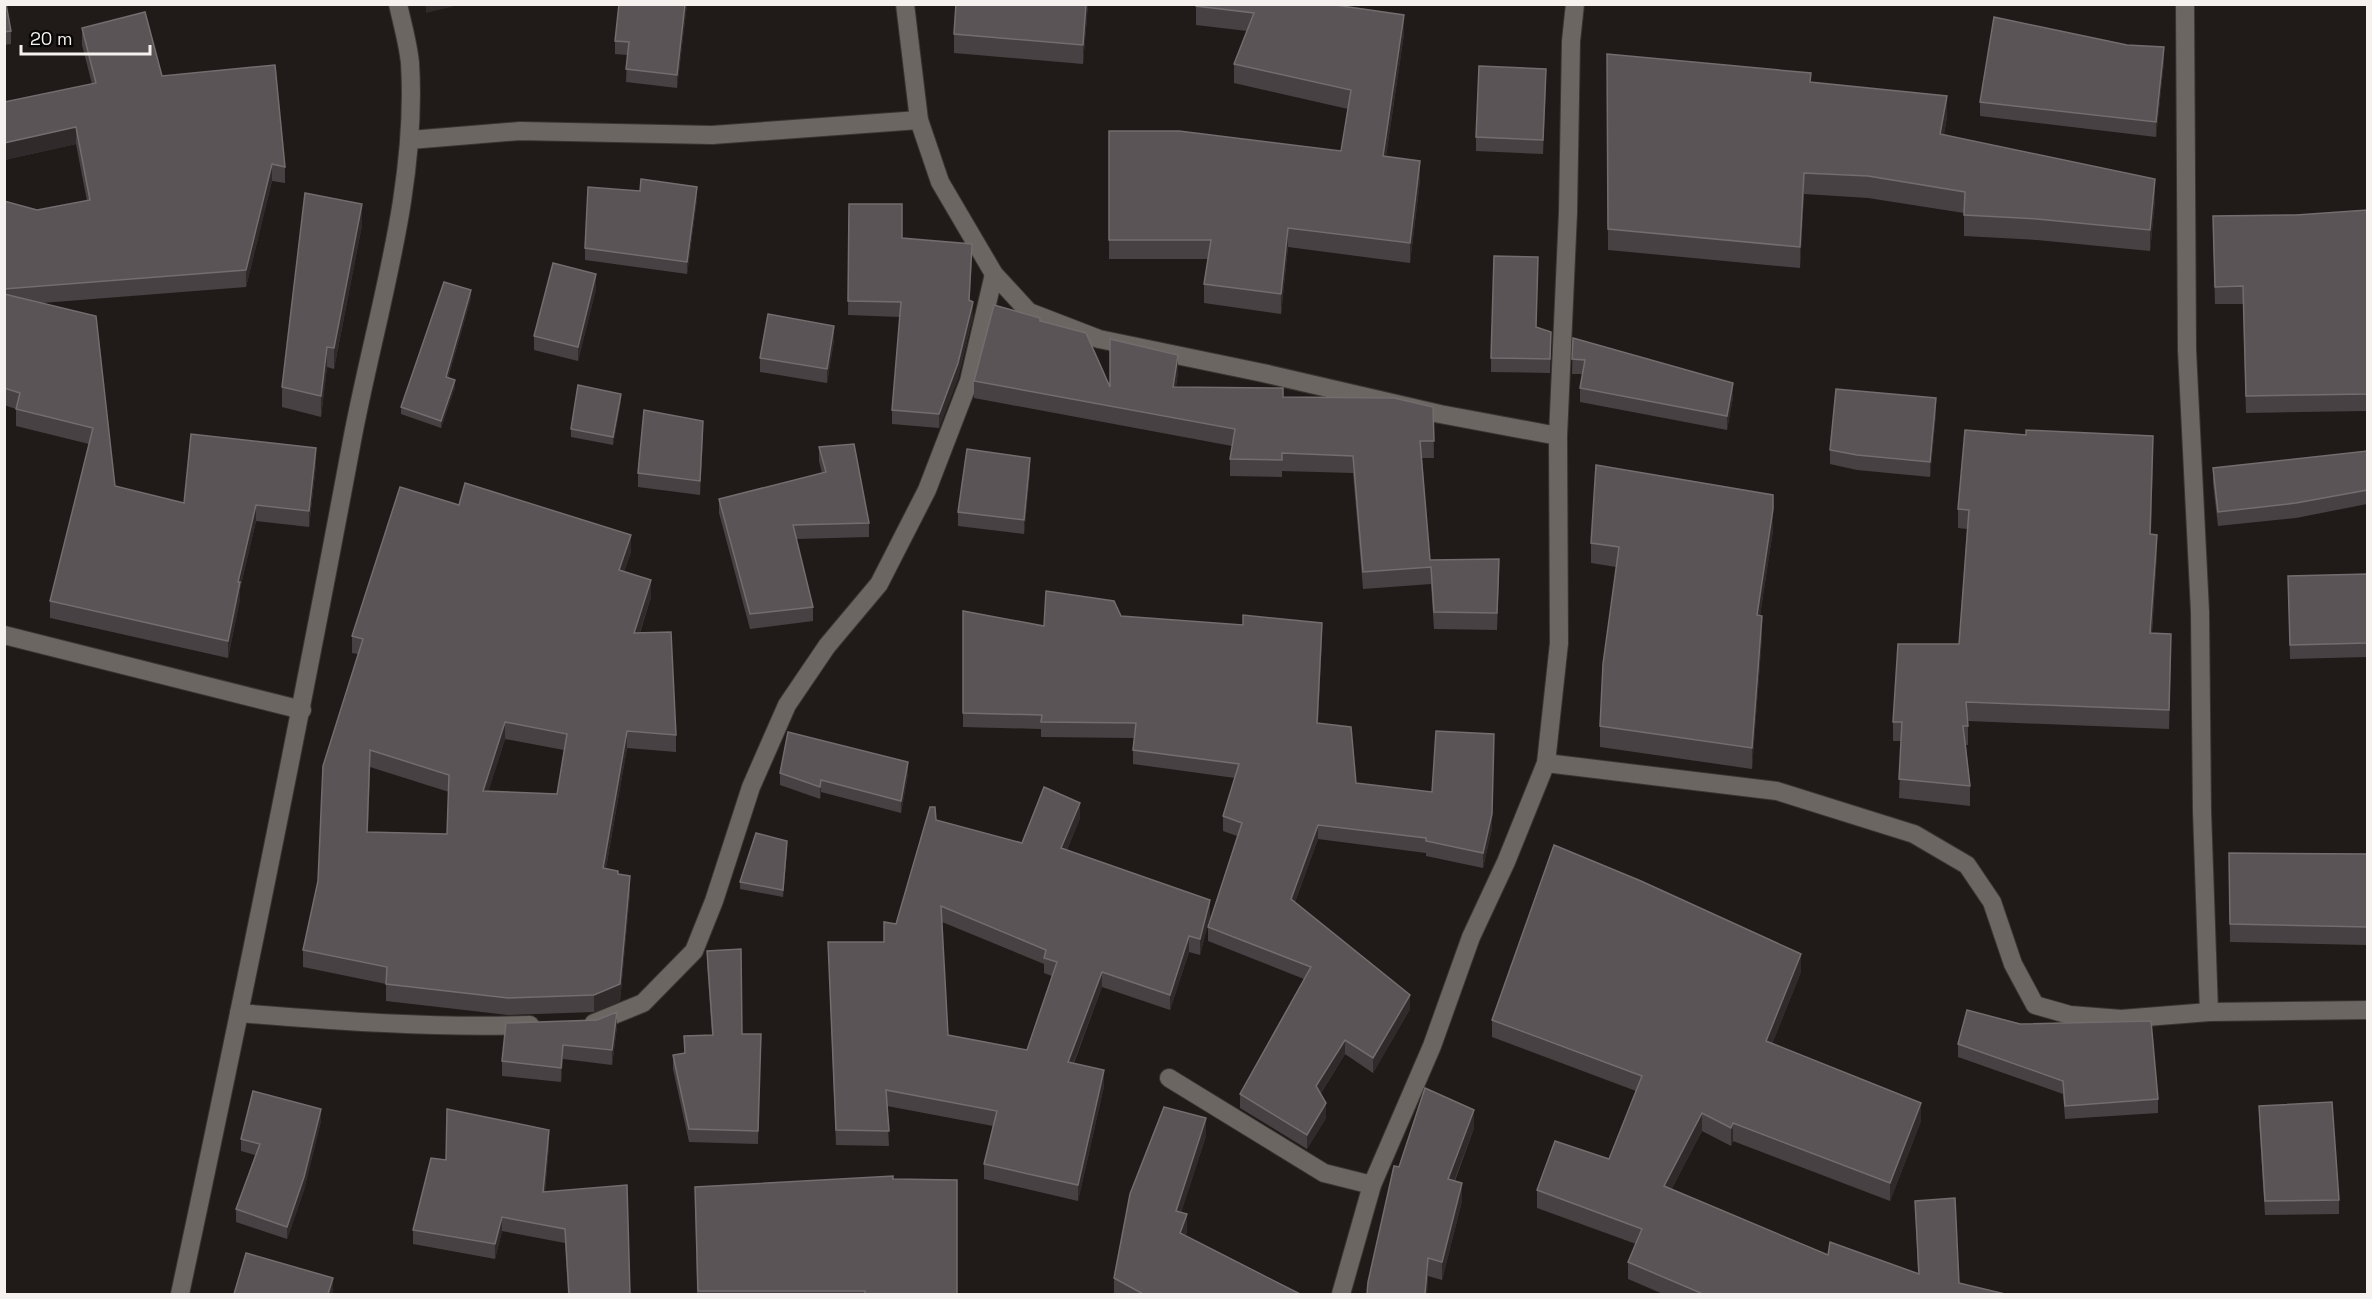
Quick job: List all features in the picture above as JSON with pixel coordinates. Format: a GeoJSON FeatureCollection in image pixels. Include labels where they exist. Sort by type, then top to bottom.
{"type":"FeatureCollection","features":[{"type":"Feature","properties":{"kind":"street"},"geometry":{"type":"LineString","coordinates":[[180,1294],[302,710],[352,439],[395,245],[410,140],[410,60],[398,4]]}},
{"type":"Feature","properties":{"kind":"street"},"geometry":{"type":"LineString","coordinates":[[905,4],[919,120],[940,182],[994,274],[1029,312],[1099,339],[1263,373],[1440,414],[1558,436]]}},
{"type":"Feature","properties":{"kind":"street"},"geometry":{"type":"LineString","coordinates":[[1341,1294],[1372,1185],[1432,1046],[1471,937],[1506,862],[1546,763],[1558,643],[1558,436],[1568,213],[1571,41],[1575,4]]}},
{"type":"Feature","properties":{"kind":"street"},"geometry":{"type":"LineString","coordinates":[[2185,4],[2187,350],[2200,612],[2202,811],[2209,1012]]}},
{"type":"Feature","properties":{"kind":"street"},"geometry":{"type":"LineString","coordinates":[[410,140],[520,130],[712,135],[919,120]]}},
{"type":"Feature","properties":{"kind":"street"},"geometry":{"type":"LineString","coordinates":[[574,1024],[597,1023],[643,1003],[694,951],[714,901],[750,787],[787,705],[827,646],[879,584],[927,490],[969,381],[994,274]]}},
{"type":"Feature","properties":{"kind":"street"},"geometry":{"type":"LineString","coordinates":[[4,635],[302,710]]}},
{"type":"Feature","properties":{"kind":"street"},"geometry":{"type":"LineString","coordinates":[[1546,763],[1777,791],[1914,834],[1967,865],[1992,902],[2013,964],[2036,1005],[2070,1015],[2121,1019],[2209,1012],[2367,1010]]}},
{"type":"Feature","properties":{"kind":"street"},"geometry":{"type":"LineString","coordinates":[[239,1013],[381,1024],[472,1027],[551,1025]]}},
{"type":"Feature","properties":{"kind":"street"},"geometry":{"type":"LineString","coordinates":[[1169,1078],[1324,1173],[1372,1185]]}},
{"type":"Feature","properties":{"kind":"building"},"geometry":{"type":"Polygon","coordinates":[[[4,4],[6,4],[11,31],[4,32],[4,4]]]}},
{"type":"Feature","properties":{"kind":"building"},"geometry":{"type":"Polygon","coordinates":[[[619,4],[685,4],[677,75],[626,69],[629,42],[615,41],[619,4]]]}},
{"type":"Feature","properties":{"kind":"building"},"geometry":{"type":"Polygon","coordinates":[[[956,4],[1086,4],[1083,45],[954,34],[956,4]]]}},
{"type":"Feature","properties":{"kind":"building"},"geometry":{"type":"Polygon","coordinates":[[[1196,4],[1328,4],[1404,15],[1383,156],[1420,161],[1410,243],[1288,228],[1281,294],[1204,284],[1211,240],[1109,240],[1109,131],[1179,131],[1341,151],[1351,90],[1234,64],[1254,13],[1196,6],[1196,4]]]}},
{"type":"Feature","properties":{"kind":"building"},"geometry":{"type":"Polygon","coordinates":[[[145,12],[162,76],[275,65],[285,167],[272,164],[246,270],[4,289],[4,201],[37,210],[90,200],[76,127],[4,143],[4,102],[96,83],[82,28],[145,12]]]}},
{"type":"Feature","properties":{"kind":"building"},"geometry":{"type":"Polygon","coordinates":[[[1994,17],[2127,45],[2164,47],[2156,122],[1980,102],[1994,17]]]}},
{"type":"Feature","properties":{"kind":"building"},"geometry":{"type":"Polygon","coordinates":[[[1607,54],[1811,73],[1810,82],[1947,96],[1940,134],[2155,179],[2150,230],[2037,219],[1964,215],[1965,192],[1868,176],[1804,173],[1800,247],[1608,229],[1607,54]]]}},
{"type":"Feature","properties":{"kind":"building"},"geometry":{"type":"Polygon","coordinates":[[[1479,66],[1546,69],[1543,140],[1476,137],[1479,66]]]}},
{"type":"Feature","properties":{"kind":"building"},"geometry":{"type":"Polygon","coordinates":[[[641,179],[697,187],[687,262],[585,248],[588,187],[640,191],[641,179]]]}},
{"type":"Feature","properties":{"kind":"building"},"geometry":{"type":"Polygon","coordinates":[[[305,193],[362,204],[334,348],[327,347],[321,396],[282,387],[305,193]]]}},
{"type":"Feature","properties":{"kind":"building"},"geometry":{"type":"Polygon","coordinates":[[[849,204],[902,204],[902,238],[972,244],[969,300],[973,302],[958,363],[939,414],[892,410],[901,302],[848,301],[849,204]]]}},
{"type":"Feature","properties":{"kind":"building"},"geometry":{"type":"Polygon","coordinates":[[[2367,210],[2367,394],[2246,396],[2243,286],[2215,287],[2213,216],[2296,215],[2367,210]]]}},
{"type":"Feature","properties":{"kind":"building"},"geometry":{"type":"Polygon","coordinates":[[[1494,256],[1538,257],[1536,327],[1551,332],[1550,359],[1491,358],[1494,256]]]}},
{"type":"Feature","properties":{"kind":"building"},"geometry":{"type":"Polygon","coordinates":[[[553,263],[596,274],[578,347],[534,336],[553,263]]]}},
{"type":"Feature","properties":{"kind":"building"},"geometry":{"type":"Polygon","coordinates":[[[444,282],[471,290],[446,377],[455,380],[441,421],[401,407],[444,282]]]}},
{"type":"Feature","properties":{"kind":"building"},"geometry":{"type":"Polygon","coordinates":[[[4,294],[96,316],[115,486],[184,503],[191,434],[316,448],[309,511],[256,505],[238,582],[240,582],[228,641],[50,601],[93,428],[16,409],[20,393],[4,388],[4,294]]]}},
{"type":"Feature","properties":{"kind":"building"},"geometry":{"type":"Polygon","coordinates":[[[994,305],[1040,318],[1040,321],[1086,333],[1110,387],[1110,339],[1178,355],[1173,387],[1283,388],[1283,397],[1394,398],[1433,407],[1434,441],[1420,441],[1430,560],[1499,559],[1497,613],[1434,612],[1431,567],[1363,572],[1353,456],[1282,453],[1282,460],[1230,459],[1235,429],[974,381],[994,305]]]}},
{"type":"Feature","properties":{"kind":"building"},"geometry":{"type":"Polygon","coordinates":[[[768,314],[834,326],[827,369],[760,358],[768,314]]]}},
{"type":"Feature","properties":{"kind":"building"},"geometry":{"type":"Polygon","coordinates":[[[1573,338],[1733,383],[1727,416],[1580,388],[1585,360],[1572,359],[1573,338]]]}},
{"type":"Feature","properties":{"kind":"building"},"geometry":{"type":"Polygon","coordinates":[[[578,385],[621,394],[613,437],[571,429],[578,385]]]}},
{"type":"Feature","properties":{"kind":"building"},"geometry":{"type":"Polygon","coordinates":[[[1836,389],[1936,398],[1930,462],[1830,450],[1836,389]]]}},
{"type":"Feature","properties":{"kind":"building"},"geometry":{"type":"Polygon","coordinates":[[[644,410],[703,421],[700,481],[638,473],[644,410]]]}},
{"type":"Feature","properties":{"kind":"building"},"geometry":{"type":"Polygon","coordinates":[[[1965,430],[2026,435],[2026,430],[2153,436],[2150,534],[2157,535],[2150,633],[2171,634],[2169,710],[1966,702],[1968,726],[1963,726],[1970,786],[1899,779],[1902,722],[1893,722],[1898,644],[1959,644],[1969,510],[1958,509],[1965,430]]]}},
{"type":"Feature","properties":{"kind":"building"},"geometry":{"type":"Polygon","coordinates":[[[854,444],[869,523],[793,525],[813,607],[750,614],[719,499],[826,472],[819,447],[854,444]]]}},
{"type":"Feature","properties":{"kind":"building"},"geometry":{"type":"Polygon","coordinates":[[[967,449],[1030,458],[1024,520],[958,512],[967,449]]]}},
{"type":"Feature","properties":{"kind":"building"},"geometry":{"type":"Polygon","coordinates":[[[2367,451],[2367,490],[2296,503],[2218,512],[2213,468],[2367,451]]]}},
{"type":"Feature","properties":{"kind":"building"},"geometry":{"type":"Polygon","coordinates":[[[1596,465],[1773,495],[1773,509],[1757,615],[1762,616],[1752,748],[1600,726],[1603,664],[1619,547],[1591,543],[1596,465]]]}},
{"type":"Feature","properties":{"kind":"building"},"geometry":{"type":"Polygon","coordinates":[[[465,483],[631,535],[619,570],[651,580],[634,633],[671,632],[676,735],[627,731],[603,868],[630,876],[620,984],[594,995],[508,998],[386,984],[387,967],[303,950],[318,881],[323,766],[363,639],[352,636],[400,487],[459,505],[465,483]],[[505,722],[483,791],[557,794],[567,734],[505,722]],[[370,750],[367,832],[447,834],[449,775],[370,750]]]}},
{"type":"Feature","properties":{"kind":"building"},"geometry":{"type":"Polygon","coordinates":[[[2367,574],[2367,643],[2290,645],[2288,576],[2367,574]]]}},
{"type":"Feature","properties":{"kind":"building"},"geometry":{"type":"Polygon","coordinates":[[[1046,591],[1114,601],[1121,616],[1243,625],[1243,615],[1322,623],[1317,723],[1351,727],[1356,783],[1432,792],[1436,731],[1494,734],[1492,814],[1483,853],[1426,841],[1426,838],[1318,825],[1291,899],[1410,995],[1373,1058],[1345,1040],[1316,1086],[1326,1103],[1307,1135],[1240,1094],[1311,967],[1208,927],[1242,823],[1223,816],[1239,764],[1133,750],[1136,723],[1041,722],[1042,715],[963,713],[963,611],[1044,626],[1046,591]]]}},
{"type":"Feature","properties":{"kind":"building"},"geometry":{"type":"Polygon","coordinates":[[[788,732],[908,762],[901,801],[821,780],[820,787],[780,773],[788,732]]]}},
{"type":"Feature","properties":{"kind":"building"},"geometry":{"type":"Polygon","coordinates":[[[1044,787],[1080,803],[1061,848],[1210,900],[1200,939],[1189,936],[1170,995],[1102,972],[1068,1062],[1104,1070],[1078,1185],[984,1164],[997,1111],[886,1090],[889,1131],[836,1130],[828,942],[884,942],[884,922],[896,924],[930,807],[935,807],[936,820],[1022,843],[1044,787]],[[941,906],[948,1035],[1027,1050],[1057,962],[1044,958],[1046,950],[941,906]]]}},
{"type":"Feature","properties":{"kind":"building"},"geometry":{"type":"Polygon","coordinates":[[[756,833],[787,841],[783,890],[740,882],[756,833]]]}},
{"type":"Feature","properties":{"kind":"building"},"geometry":{"type":"Polygon","coordinates":[[[1554,845],[1641,881],[1801,954],[1766,1041],[1921,1103],[1890,1183],[1733,1123],[1731,1128],[1702,1113],[1664,1186],[1828,1255],[1830,1242],[1919,1274],[1915,1201],[1955,1198],[1959,1283],[2005,1294],[1703,1294],[1628,1262],[1642,1229],[1537,1190],[1555,1141],[1609,1159],[1642,1076],[1492,1020],[1554,845]]]}},
{"type":"Feature","properties":{"kind":"building"},"geometry":{"type":"Polygon","coordinates":[[[2229,853],[2367,854],[2367,927],[2230,924],[2229,853]]]}},
{"type":"Feature","properties":{"kind":"building"},"geometry":{"type":"Polygon","coordinates":[[[741,949],[742,1034],[761,1034],[758,1131],[689,1129],[673,1055],[685,1053],[684,1036],[713,1035],[707,951],[741,949]]]}},
{"type":"Feature","properties":{"kind":"building"},"geometry":{"type":"Polygon","coordinates":[[[1967,1010],[2020,1024],[2151,1021],[2158,1099],[2065,1106],[2063,1081],[1958,1044],[1967,1010]]]}},
{"type":"Feature","properties":{"kind":"building"},"geometry":{"type":"Polygon","coordinates":[[[617,1012],[612,1050],[563,1045],[561,1068],[502,1061],[506,1023],[597,1020],[617,1012]]]}},
{"type":"Feature","properties":{"kind":"building"},"geometry":{"type":"Polygon","coordinates":[[[1425,1088],[1474,1110],[1448,1179],[1462,1183],[1442,1262],[1428,1258],[1425,1294],[1367,1294],[1394,1166],[1399,1167],[1425,1088]]]}},
{"type":"Feature","properties":{"kind":"building"},"geometry":{"type":"Polygon","coordinates":[[[253,1091],[321,1109],[304,1177],[287,1227],[236,1209],[260,1144],[241,1139],[253,1091]]]}},
{"type":"Feature","properties":{"kind":"building"},"geometry":{"type":"Polygon","coordinates":[[[2332,1102],[2339,1200],[2265,1201],[2259,1106],[2332,1102]]]}},
{"type":"Feature","properties":{"kind":"building"},"geometry":{"type":"Polygon","coordinates":[[[1164,1107],[1206,1118],[1176,1211],[1187,1214],[1180,1233],[1300,1294],[1143,1294],[1114,1278],[1130,1194],[1164,1107]]]}},
{"type":"Feature","properties":{"kind":"building"},"geometry":{"type":"Polygon","coordinates":[[[447,1109],[549,1130],[543,1192],[627,1185],[630,1294],[569,1294],[565,1229],[502,1217],[495,1244],[413,1230],[431,1158],[446,1160],[447,1109]]]}},
{"type":"Feature","properties":{"kind":"building"},"geometry":{"type":"Polygon","coordinates":[[[893,1176],[893,1179],[957,1180],[957,1294],[865,1294],[865,1291],[698,1291],[695,1187],[893,1176]]]}},
{"type":"Feature","properties":{"kind":"building"},"geometry":{"type":"Polygon","coordinates":[[[246,1253],[333,1278],[328,1294],[234,1294],[246,1253]]]}}]}
